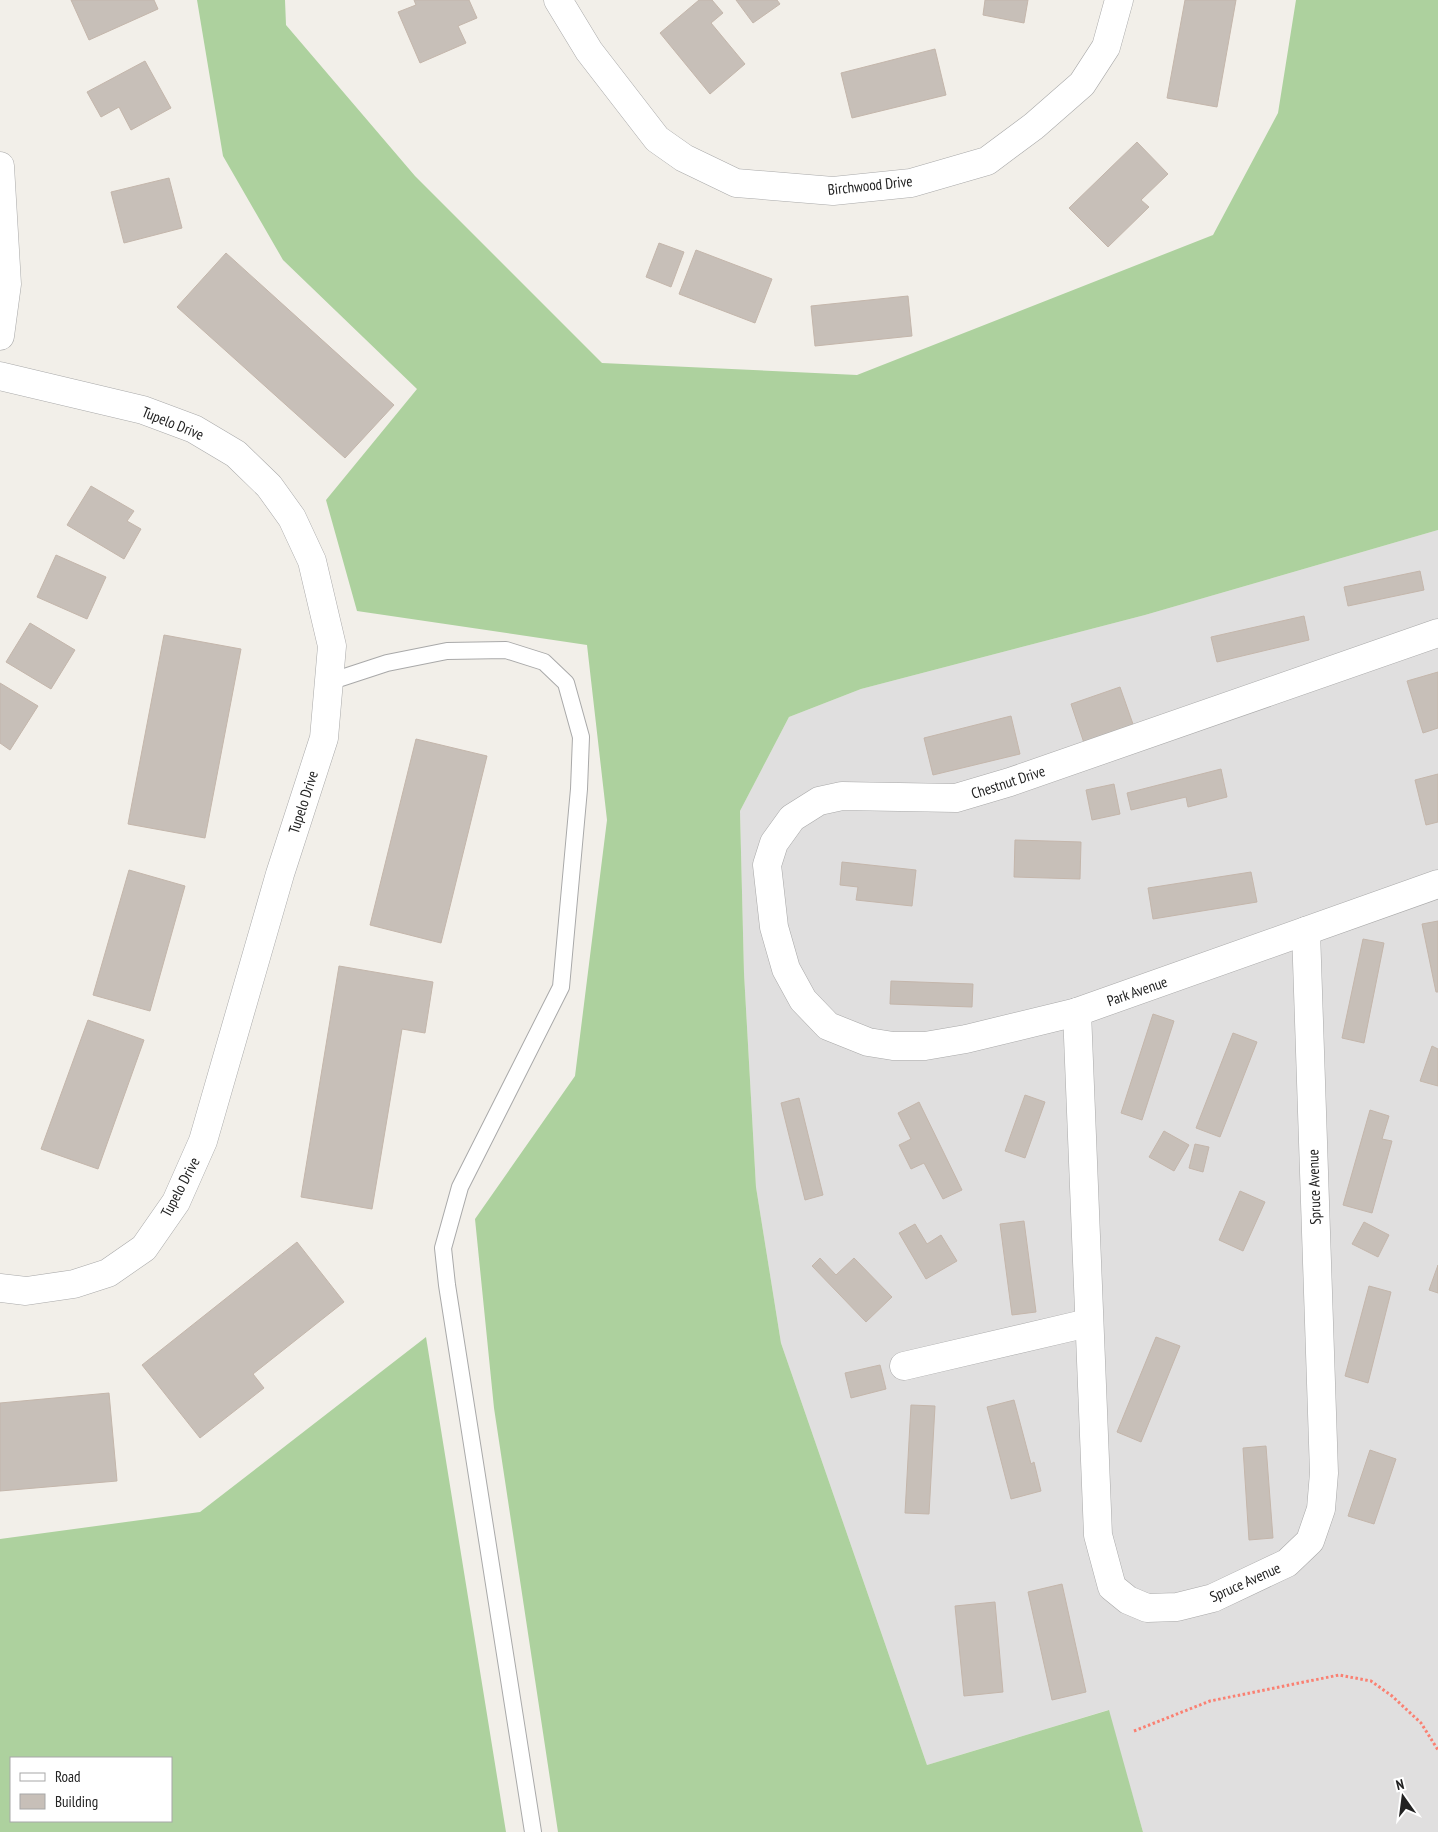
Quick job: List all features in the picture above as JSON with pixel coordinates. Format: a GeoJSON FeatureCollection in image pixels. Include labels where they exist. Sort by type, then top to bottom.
{"type":"FeatureCollection","features":[{"type":"Feature","properties":{"kind":"street","name":"Birchwood Drive"},"geometry":{"type":"LineString","coordinates":[[558,0],[589,51],[657,140],[684,158],[736,183],[833,191],[911,183],[987,161],[1034,126],[1082,84],[1106,48],[1119,0]]}},
{"type":"Feature","properties":{"kind":"street"},"geometry":{"type":"LineString","coordinates":[[0,166],[7,284],[0,336]]}},
{"type":"Feature","properties":{"kind":"street","name":"Tupelo Drive"},"geometry":{"type":"LineString","coordinates":[[0,376],[143,410],[194,429],[236,454],[269,486],[292,518],[312,561],[332,646],[324,738],[280,874],[204,1141],[176,1202],[144,1248],[108,1273],[74,1284],[26,1291],[0,1288]]}},
{"type":"Feature","properties":{"kind":"street","name":"Chestnut Drive"},"geometry":{"type":"LineString","coordinates":[[828,1026],[803,1000],[786,969],[774,927],[767,866],[774,843],[792,818],[819,801],[842,796],[956,798],[1010,782],[1438,633]]}},
{"type":"Feature","properties":{"kind":"street","name":"Park Avenue"},"geometry":{"type":"LineString","coordinates":[[828,1026],[868,1042],[893,1046],[926,1046],[966,1039],[1077,1012],[1438,884]]}},
{"type":"Feature","properties":{"kind":"street","name":"Spruce Avenue"},"geometry":{"type":"LineString","coordinates":[[1077,1012],[1098,1535],[1112,1587],[1128,1600],[1147,1608],[1177,1607],[1213,1598],[1287,1563],[1310,1541],[1321,1509],[1324,1473],[1306,931]]}},
{"type":"Feature","properties":{"kind":"street"},"geometry":{"type":"LineString","coordinates":[[904,1366],[1088,1323]]}},
{"type":"Feature","properties":{"kind":"lane"},"geometry":{"type":"LineString","coordinates":[[329,682],[387,663],[447,651],[506,650],[544,662],[566,683],[581,737],[579,789],[561,987],[460,1187],[443,1248],[448,1295],[533,1832]]}},
{"type":"Feature","properties":{"kind":"path"},"geometry":{"type":"LineString","coordinates":[[1134,1731],[1210,1701],[1339,1675],[1371,1681],[1392,1696],[1421,1723],[1438,1750]]}},
{"type":"Feature","properties":{"kind":"shaded area"},"geometry":{"type":"Polygon","coordinates":[[[1438,530],[1438,1832],[1143,1832],[1108,1710],[927,1765],[781,1343],[756,1187],[744,973],[740,811],[789,717],[861,689],[1145,615],[1438,530]]]}},
{"type":"Feature","properties":{"kind":"green space"},"geometry":{"type":"Polygon","coordinates":[[[197,0],[285,0],[286,25],[415,176],[602,363],[857,375],[1213,235],[1278,113],[1296,0],[1438,0],[1438,530],[1145,615],[861,689],[789,717],[740,811],[744,973],[756,1187],[781,1343],[927,1765],[1109,1710],[1143,1832],[558,1832],[494,1408],[475,1219],[575,1076],[607,820],[587,645],[357,611],[326,500],[417,389],[283,260],[223,156],[197,0]]]}},
{"type":"Feature","properties":{"kind":"green space"},"geometry":{"type":"Polygon","coordinates":[[[426,1337],[506,1832],[0,1832],[0,1539],[200,1512],[426,1337]]]}},
{"type":"Feature","properties":{"kind":"building"},"geometry":{"type":"Polygon","coordinates":[[[71,0],[154,0],[158,9],[89,40],[71,0]]]}},
{"type":"Feature","properties":{"kind":"building"},"geometry":{"type":"Polygon","coordinates":[[[414,0],[469,0],[477,18],[458,26],[466,43],[420,63],[398,12],[416,5],[414,0]]]}},
{"type":"Feature","properties":{"kind":"building"},"geometry":{"type":"Polygon","coordinates":[[[699,0],[712,0],[723,13],[711,23],[745,64],[710,94],[660,33],[699,0]]]}},
{"type":"Feature","properties":{"kind":"building"},"geometry":{"type":"Polygon","coordinates":[[[736,0],[777,0],[780,4],[753,23],[736,0]]]}},
{"type":"Feature","properties":{"kind":"building"},"geometry":{"type":"Polygon","coordinates":[[[985,0],[1028,0],[1024,23],[983,15],[985,0]]]}},
{"type":"Feature","properties":{"kind":"building"},"geometry":{"type":"Polygon","coordinates":[[[1185,0],[1236,0],[1217,107],[1167,98],[1185,0]]]}},
{"type":"Feature","properties":{"kind":"building"},"geometry":{"type":"Polygon","coordinates":[[[935,49],[946,95],[852,118],[841,73],[935,49]]]}},
{"type":"Feature","properties":{"kind":"building"},"geometry":{"type":"Polygon","coordinates":[[[145,61],[171,108],[131,130],[119,107],[101,117],[87,92],[145,61]]]}},
{"type":"Feature","properties":{"kind":"building"},"geometry":{"type":"Polygon","coordinates":[[[1137,142],[1168,174],[1141,200],[1149,207],[1108,247],[1069,208],[1137,142]]]}},
{"type":"Feature","properties":{"kind":"building"},"geometry":{"type":"Polygon","coordinates":[[[169,178],[182,228],[124,243],[111,192],[169,178]]]}},
{"type":"Feature","properties":{"kind":"building"},"geometry":{"type":"Polygon","coordinates":[[[659,243],[684,252],[671,287],[646,277],[659,243]]]}},
{"type":"Feature","properties":{"kind":"building"},"geometry":{"type":"Polygon","coordinates":[[[696,250],[772,279],[755,323],[679,294],[696,250]]]}},
{"type":"Feature","properties":{"kind":"building"},"geometry":{"type":"Polygon","coordinates":[[[226,253],[394,405],[345,458],[177,307],[226,253]]]}},
{"type":"Feature","properties":{"kind":"building"},"geometry":{"type":"Polygon","coordinates":[[[908,296],[912,336],[815,346],[811,306],[908,296]]]}},
{"type":"Feature","properties":{"kind":"building"},"geometry":{"type":"Polygon","coordinates":[[[91,486],[134,511],[127,521],[141,529],[124,559],[67,525],[91,486]]]}},
{"type":"Feature","properties":{"kind":"building"},"geometry":{"type":"Polygon","coordinates":[[[56,555],[106,577],[87,619],[37,597],[56,555]]]}},
{"type":"Feature","properties":{"kind":"building"},"geometry":{"type":"Polygon","coordinates":[[[1420,571],[1424,590],[1348,606],[1344,587],[1420,571]]]}},
{"type":"Feature","properties":{"kind":"building"},"geometry":{"type":"Polygon","coordinates":[[[1304,616],[1309,640],[1217,662],[1211,637],[1304,616]]]}},
{"type":"Feature","properties":{"kind":"building"},"geometry":{"type":"Polygon","coordinates":[[[30,623],[75,650],[51,689],[6,662],[30,623]]]}},
{"type":"Feature","properties":{"kind":"building"},"geometry":{"type":"Polygon","coordinates":[[[164,635],[241,649],[205,838],[128,824],[164,635]]]}},
{"type":"Feature","properties":{"kind":"building"},"geometry":{"type":"Polygon","coordinates":[[[1438,672],[1438,728],[1423,733],[1407,681],[1438,672]]]}},
{"type":"Feature","properties":{"kind":"building"},"geometry":{"type":"Polygon","coordinates":[[[0,683],[38,706],[10,750],[0,743],[0,683]]]}},
{"type":"Feature","properties":{"kind":"building"},"geometry":{"type":"Polygon","coordinates":[[[1120,687],[1134,727],[1084,743],[1071,704],[1120,687]]]}},
{"type":"Feature","properties":{"kind":"building"},"geometry":{"type":"Polygon","coordinates":[[[1011,716],[1020,754],[933,775],[924,738],[1011,716]]]}},
{"type":"Feature","properties":{"kind":"building"},"geometry":{"type":"Polygon","coordinates":[[[416,739],[487,756],[441,943],[370,925],[416,739]]]}},
{"type":"Feature","properties":{"kind":"building"},"geometry":{"type":"Polygon","coordinates":[[[1221,769],[1227,797],[1188,807],[1186,797],[1131,810],[1127,793],[1221,769]]]}},
{"type":"Feature","properties":{"kind":"building"},"geometry":{"type":"Polygon","coordinates":[[[1438,774],[1438,822],[1426,825],[1415,780],[1438,774]]]}},
{"type":"Feature","properties":{"kind":"building"},"geometry":{"type":"Polygon","coordinates":[[[1114,784],[1120,814],[1092,820],[1086,790],[1114,784]]]}},
{"type":"Feature","properties":{"kind":"building"},"geometry":{"type":"Polygon","coordinates":[[[1015,840],[1081,842],[1080,879],[1014,877],[1015,840]]]}},
{"type":"Feature","properties":{"kind":"building"},"geometry":{"type":"Polygon","coordinates":[[[842,862],[916,870],[912,906],[856,900],[858,887],[840,885],[842,862]]]}},
{"type":"Feature","properties":{"kind":"building"},"geometry":{"type":"Polygon","coordinates":[[[129,870],[185,886],[150,1011],[93,995],[129,870]]]}},
{"type":"Feature","properties":{"kind":"building"},"geometry":{"type":"Polygon","coordinates":[[[1251,872],[1257,902],[1153,919],[1148,888],[1251,872]]]}},
{"type":"Feature","properties":{"kind":"building"},"geometry":{"type":"Polygon","coordinates":[[[1438,921],[1438,992],[1436,992],[1422,924],[1438,921]]]}},
{"type":"Feature","properties":{"kind":"building"},"geometry":{"type":"Polygon","coordinates":[[[1363,939],[1384,943],[1364,1043],[1342,1038],[1363,939]]]}},
{"type":"Feature","properties":{"kind":"building"},"geometry":{"type":"Polygon","coordinates":[[[339,966],[433,982],[425,1033],[402,1029],[372,1209],[301,1197],[339,966]]]}},
{"type":"Feature","properties":{"kind":"building"},"geometry":{"type":"Polygon","coordinates":[[[891,981],[973,984],[972,1007],[890,1004],[891,981]]]}},
{"type":"Feature","properties":{"kind":"building"},"geometry":{"type":"Polygon","coordinates":[[[1153,1014],[1174,1021],[1142,1120],[1121,1113],[1153,1014]]]}},
{"type":"Feature","properties":{"kind":"building"},"geometry":{"type":"Polygon","coordinates":[[[88,1020],[144,1040],[98,1169],[41,1149],[88,1020]]]}},
{"type":"Feature","properties":{"kind":"building"},"geometry":{"type":"Polygon","coordinates":[[[1233,1033],[1257,1042],[1220,1137],[1196,1128],[1233,1033]]]}},
{"type":"Feature","properties":{"kind":"building"},"geometry":{"type":"Polygon","coordinates":[[[1432,1046],[1438,1049],[1438,1086],[1420,1081],[1432,1046]]]}},
{"type":"Feature","properties":{"kind":"building"},"geometry":{"type":"Polygon","coordinates":[[[1025,1095],[1045,1102],[1025,1158],[1005,1151],[1025,1095]]]}},
{"type":"Feature","properties":{"kind":"building"},"geometry":{"type":"Polygon","coordinates":[[[799,1098],[823,1195],[805,1200],[781,1103],[799,1098]]]}},
{"type":"Feature","properties":{"kind":"building"},"geometry":{"type":"Polygon","coordinates":[[[919,1102],[962,1190],[943,1199],[924,1163],[911,1169],[899,1145],[911,1139],[898,1113],[919,1102]]]}},
{"type":"Feature","properties":{"kind":"building"},"geometry":{"type":"Polygon","coordinates":[[[1370,1110],[1389,1116],[1382,1139],[1392,1141],[1372,1213],[1343,1205],[1370,1110]]]}},
{"type":"Feature","properties":{"kind":"building"},"geometry":{"type":"Polygon","coordinates":[[[1164,1131],[1189,1145],[1174,1171],[1149,1157],[1164,1131]]]}},
{"type":"Feature","properties":{"kind":"building"},"geometry":{"type":"Polygon","coordinates":[[[1195,1144],[1209,1147],[1203,1172],[1189,1168],[1195,1144]]]}},
{"type":"Feature","properties":{"kind":"building"},"geometry":{"type":"Polygon","coordinates":[[[1240,1191],[1265,1202],[1243,1251],[1219,1240],[1240,1191]]]}},
{"type":"Feature","properties":{"kind":"building"},"geometry":{"type":"Polygon","coordinates":[[[1024,1221],[1036,1312],[1012,1315],[1000,1224],[1024,1221]]]}},
{"type":"Feature","properties":{"kind":"building"},"geometry":{"type":"Polygon","coordinates":[[[1364,1222],[1389,1235],[1378,1257],[1352,1244],[1364,1222]]]}},
{"type":"Feature","properties":{"kind":"building"},"geometry":{"type":"Polygon","coordinates":[[[915,1224],[927,1244],[941,1235],[957,1261],[926,1279],[899,1233],[915,1224]]]}},
{"type":"Feature","properties":{"kind":"building"},"geometry":{"type":"Polygon","coordinates":[[[297,1242],[344,1302],[253,1374],[264,1388],[200,1438],[142,1365],[297,1242]]]}},
{"type":"Feature","properties":{"kind":"building"},"geometry":{"type":"Polygon","coordinates":[[[820,1258],[836,1275],[854,1258],[892,1297],[866,1322],[812,1266],[820,1258]]]}},
{"type":"Feature","properties":{"kind":"building"},"geometry":{"type":"Polygon","coordinates":[[[1438,1265],[1438,1293],[1429,1290],[1438,1265]]]}},
{"type":"Feature","properties":{"kind":"building"},"geometry":{"type":"Polygon","coordinates":[[[1369,1286],[1391,1292],[1368,1383],[1345,1376],[1369,1286]]]}},
{"type":"Feature","properties":{"kind":"building"},"geometry":{"type":"Polygon","coordinates":[[[1156,1337],[1180,1346],[1141,1442],[1117,1432],[1156,1337]]]}},
{"type":"Feature","properties":{"kind":"building"},"geometry":{"type":"Polygon","coordinates":[[[880,1365],[886,1389],[851,1398],[845,1373],[880,1365]]]}},
{"type":"Feature","properties":{"kind":"building"},"geometry":{"type":"Polygon","coordinates":[[[109,1393],[117,1481],[0,1491],[0,1403],[109,1393]]]}},
{"type":"Feature","properties":{"kind":"building"},"geometry":{"type":"Polygon","coordinates":[[[1014,1400],[1031,1464],[1034,1462],[1041,1491],[1011,1499],[987,1407],[1014,1400]]]}},
{"type":"Feature","properties":{"kind":"building"},"geometry":{"type":"Polygon","coordinates":[[[911,1405],[935,1406],[929,1514],[905,1513],[911,1405]]]}},
{"type":"Feature","properties":{"kind":"building"},"geometry":{"type":"Polygon","coordinates":[[[1266,1446],[1273,1538],[1249,1540],[1243,1448],[1266,1446]]]}},
{"type":"Feature","properties":{"kind":"building"},"geometry":{"type":"Polygon","coordinates":[[[1370,1450],[1396,1459],[1374,1524],[1348,1516],[1370,1450]]]}},
{"type":"Feature","properties":{"kind":"building"},"geometry":{"type":"Polygon","coordinates":[[[1062,1584],[1086,1692],[1052,1700],[1028,1592],[1062,1584]]]}},
{"type":"Feature","properties":{"kind":"building"},"geometry":{"type":"Polygon","coordinates":[[[995,1602],[1003,1692],[964,1696],[955,1606],[995,1602]]]}}]}
